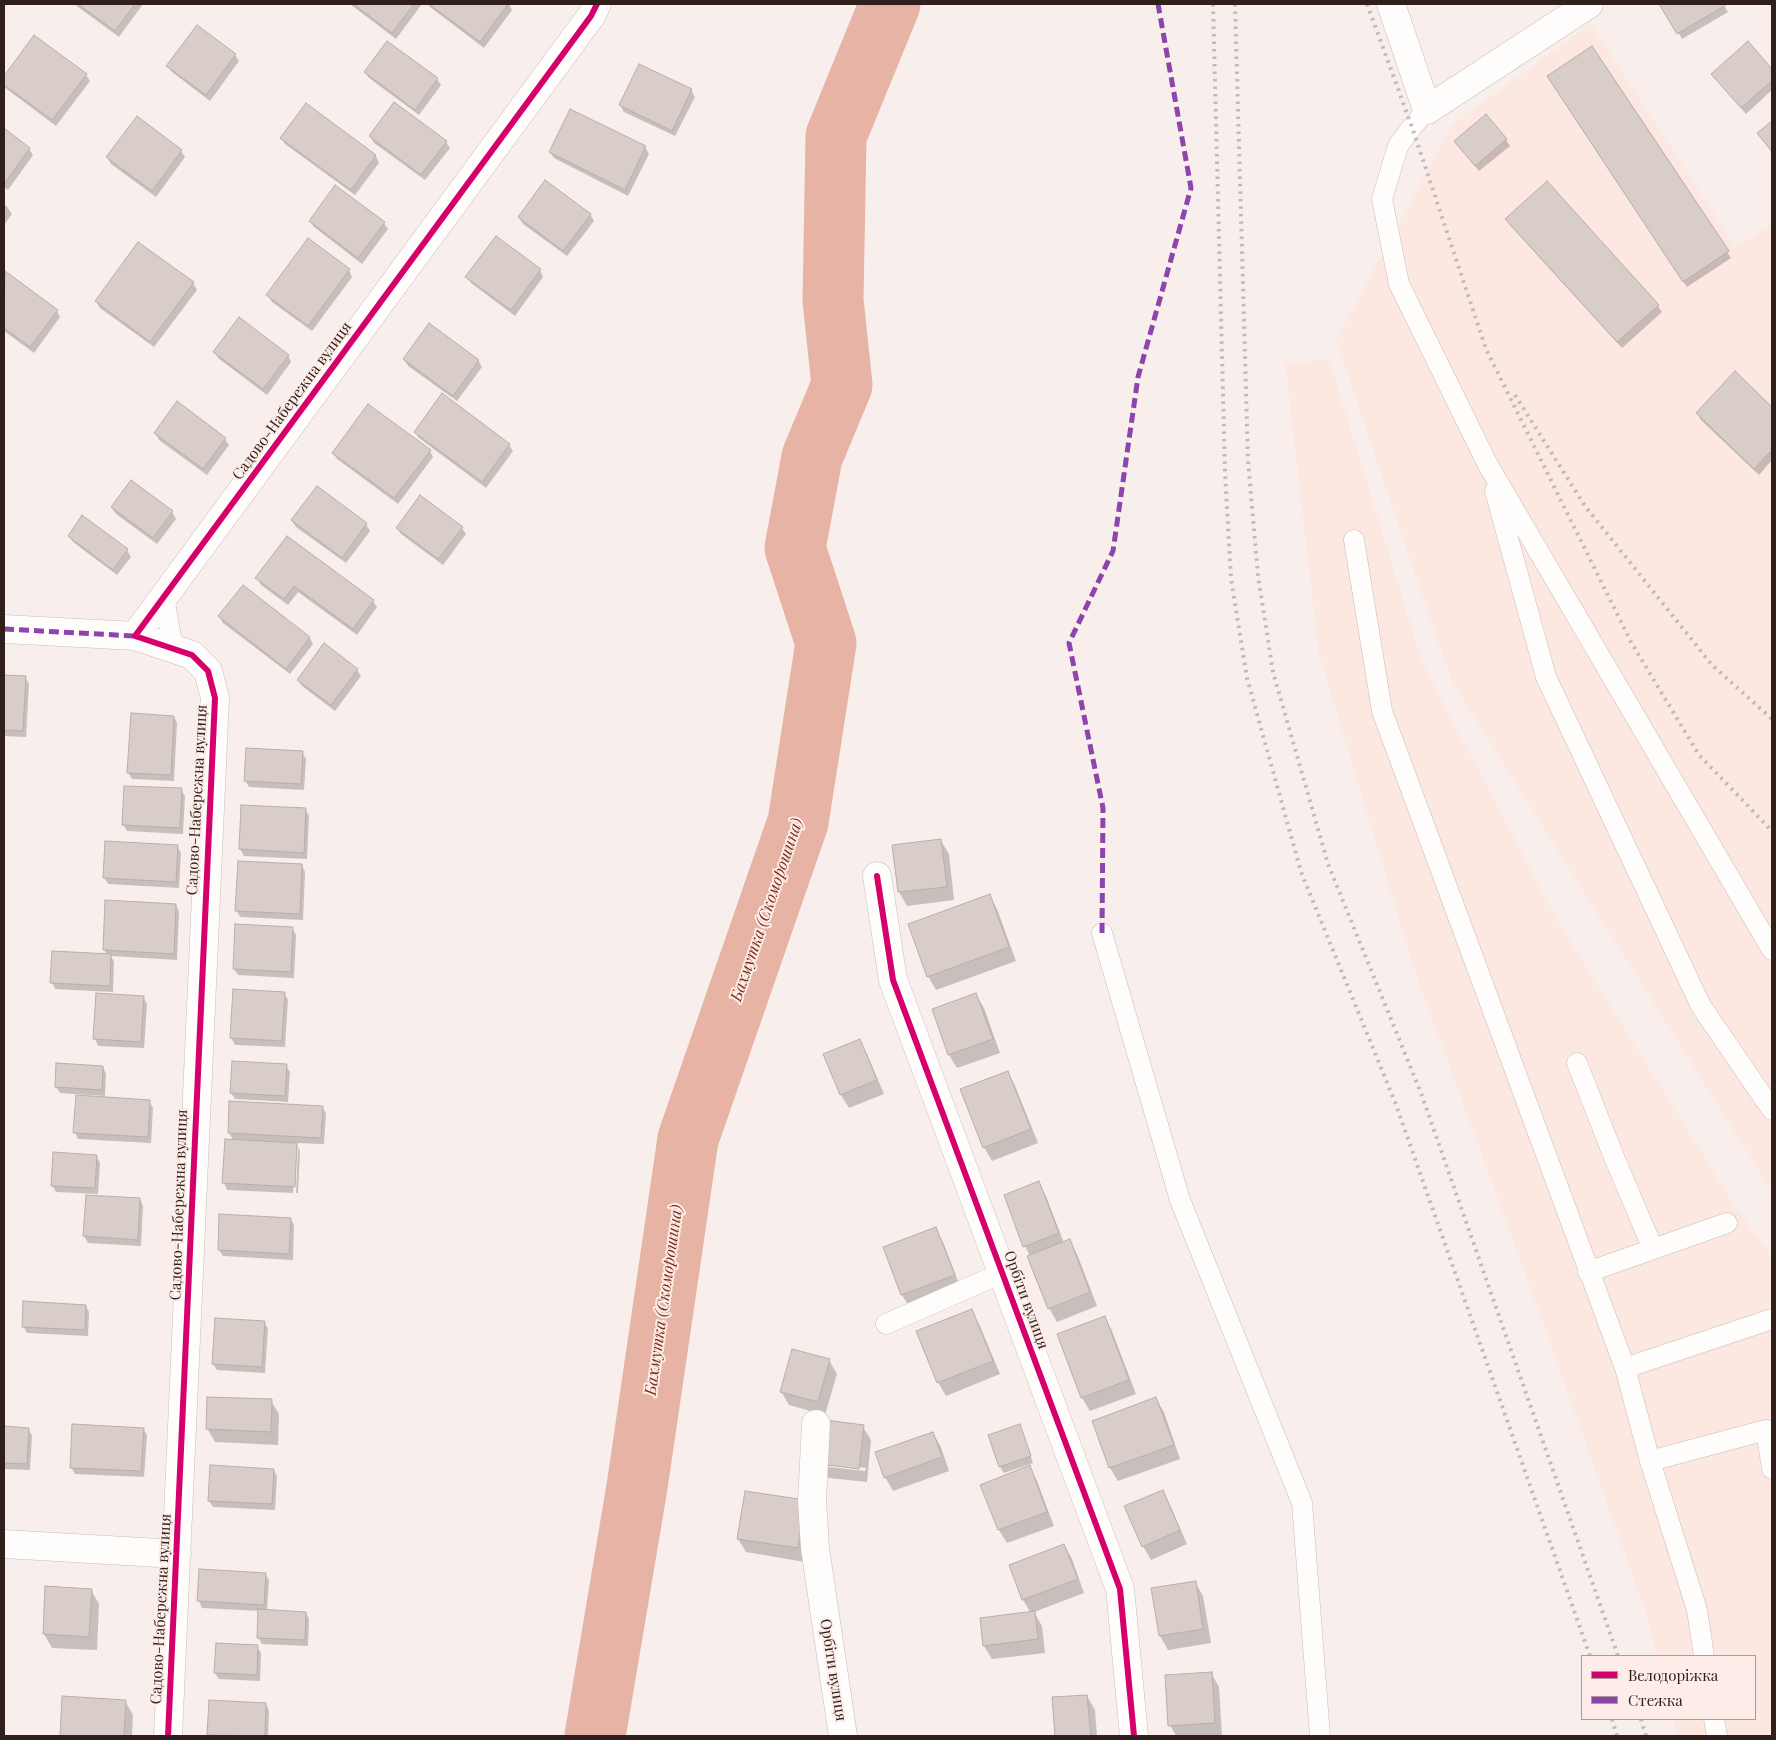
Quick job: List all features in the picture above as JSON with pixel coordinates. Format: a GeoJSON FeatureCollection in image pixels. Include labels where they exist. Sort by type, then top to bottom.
{"type":"FeatureCollection","features":[{"type":"Feature","properties":{"kind":"street","name":"Садово-Набережна вулиця"},"geometry":{"type":"LineString","coordinates":[[168,1736],[214,698],[208,671],[192,655],[135,636],[591,16],[597,4]]}},
{"type":"Feature","properties":{"kind":"street"},"geometry":{"type":"LineString","coordinates":[[1391,4],[1427,110],[1589,4]]}},
{"type":"Feature","properties":{"kind":"street"},"geometry":{"type":"LineString","coordinates":[[4,629],[135,636]]}},
{"type":"Feature","properties":{"kind":"street","name":"Орбіти вулиця"},"geometry":{"type":"LineString","coordinates":[[877,876],[893,980],[1120,1589],[1134,1736]]}},
{"type":"Feature","properties":{"kind":"street","name":"Орбіти вулиця"},"geometry":{"type":"LineString","coordinates":[[816,1424],[812,1500],[815,1548],[843,1736]]}},
{"type":"Feature","properties":{"kind":"street"},"geometry":{"type":"LineString","coordinates":[[4,1544],[177,1554]]}},
{"type":"Feature","properties":{"kind":"lane"},"geometry":{"type":"LineString","coordinates":[[1427,110],[1398,146],[1382,199],[1399,284],[1488,465],[1772,950]]}},
{"type":"Feature","properties":{"kind":"lane"},"geometry":{"type":"LineString","coordinates":[[1488,465],[1546,677],[1701,1006],[1772,1110]]}},
{"type":"Feature","properties":{"kind":"lane"},"geometry":{"type":"LineString","coordinates":[[1354,540],[1382,711],[1625,1368],[1650,1461],[1697,1610],[1704,1655]]}},
{"type":"Feature","properties":{"kind":"lane"},"geometry":{"type":"LineString","coordinates":[[164,597],[173,649]]}},
{"type":"Feature","properties":{"kind":"lane"},"geometry":{"type":"LineString","coordinates":[[1102,933],[1180,1200],[1302,1503],[1320,1736]]}},
{"type":"Feature","properties":{"kind":"lane"},"geometry":{"type":"LineString","coordinates":[[1577,1063],[1653,1249]]}},
{"type":"Feature","properties":{"kind":"lane"},"geometry":{"type":"LineString","coordinates":[[1588,1272],[1727,1223]]}},
{"type":"Feature","properties":{"kind":"lane"},"geometry":{"type":"LineString","coordinates":[[886,1324],[1002,1272]]}},
{"type":"Feature","properties":{"kind":"lane"},"geometry":{"type":"LineString","coordinates":[[1625,1368],[1772,1319]]}},
{"type":"Feature","properties":{"kind":"lane"},"geometry":{"type":"LineString","coordinates":[[1650,1461],[1766,1430],[1772,1469]]}},
{"type":"Feature","properties":{"kind":"lane"},"geometry":{"type":"LineString","coordinates":[[1714,1720],[1717,1736]]}},
{"type":"Feature","properties":{"kind":"shaded area"},"geometry":{"type":"Polygon","coordinates":[[[1591,24],[1736,247],[1772,224],[1772,1192],[1451,680],[1336,340],[1453,124],[1591,24]]]}},
{"type":"Feature","properties":{"kind":"shaded area"},"geometry":{"type":"Polygon","coordinates":[[[1329,359],[1422,662],[1561,927],[1737,1209],[1772,1257],[1772,1736],[1678,1736],[1673,1720],[1756,1720],[1756,1655],[1657,1655],[1647,1616],[1541,1317],[1414,969],[1319,654],[1285,364],[1329,359]]]}},
{"type":"Feature","properties":{"kind":"building"},"geometry":{"type":"Polygon","coordinates":[[[78,4],[135,4],[115,31],[78,4]]]}},
{"type":"Feature","properties":{"kind":"building"},"geometry":{"type":"Polygon","coordinates":[[[353,4],[414,4],[392,33],[353,4]]]}},
{"type":"Feature","properties":{"kind":"building"},"geometry":{"type":"Polygon","coordinates":[[[429,4],[508,4],[480,42],[429,4]]]}},
{"type":"Feature","properties":{"kind":"building"},"geometry":{"type":"Polygon","coordinates":[[[1659,4],[1725,4],[1726,5],[1677,34],[1659,4]]]}},
{"type":"Feature","properties":{"kind":"building"},"geometry":{"type":"Polygon","coordinates":[[[197,25],[236,54],[206,95],[166,66],[197,25]]]}},
{"type":"Feature","properties":{"kind":"building"},"geometry":{"type":"Polygon","coordinates":[[[34,35],[87,74],[52,120],[4,85],[4,76],[34,35]]]}},
{"type":"Feature","properties":{"kind":"building"},"geometry":{"type":"Polygon","coordinates":[[[387,41],[438,78],[415,110],[364,72],[387,41]]]}},
{"type":"Feature","properties":{"kind":"building"},"geometry":{"type":"Polygon","coordinates":[[[1748,41],[1772,69],[1772,81],[1741,108],[1711,74],[1748,41]]]}},
{"type":"Feature","properties":{"kind":"building"},"geometry":{"type":"Polygon","coordinates":[[[1592,46],[1729,251],[1683,282],[1547,76],[1592,46]]]}},
{"type":"Feature","properties":{"kind":"building"},"geometry":{"type":"Polygon","coordinates":[[[639,64],[692,89],[672,131],[619,105],[639,64]]]}},
{"type":"Feature","properties":{"kind":"building"},"geometry":{"type":"Polygon","coordinates":[[[394,102],[447,141],[421,175],[369,136],[394,102]]]}},
{"type":"Feature","properties":{"kind":"building"},"geometry":{"type":"Polygon","coordinates":[[[306,103],[376,155],[351,190],[280,138],[306,103]]]}},
{"type":"Feature","properties":{"kind":"building"},"geometry":{"type":"Polygon","coordinates":[[[570,109],[646,146],[625,190],[549,152],[570,109]]]}},
{"type":"Feature","properties":{"kind":"building"},"geometry":{"type":"Polygon","coordinates":[[[1486,114],[1507,139],[1475,166],[1454,141],[1486,114]]]}},
{"type":"Feature","properties":{"kind":"building"},"geometry":{"type":"Polygon","coordinates":[[[137,116],[182,150],[152,191],[106,157],[137,116]]]}},
{"type":"Feature","properties":{"kind":"building"},"geometry":{"type":"Polygon","coordinates":[[[1772,121],[1772,152],[1757,133],[1772,121]]]}},
{"type":"Feature","properties":{"kind":"building"},"geometry":{"type":"Polygon","coordinates":[[[4,128],[30,148],[4,184],[4,128]]]}},
{"type":"Feature","properties":{"kind":"building"},"geometry":{"type":"Polygon","coordinates":[[[545,180],[591,214],[563,251],[518,217],[545,180]]]}},
{"type":"Feature","properties":{"kind":"building"},"geometry":{"type":"Polygon","coordinates":[[[1547,181],[1659,305],[1617,342],[1505,219],[1547,181]]]}},
{"type":"Feature","properties":{"kind":"building"},"geometry":{"type":"Polygon","coordinates":[[[335,185],[385,222],[358,258],[309,221],[335,185]]]}},
{"type":"Feature","properties":{"kind":"building"},"geometry":{"type":"Polygon","coordinates":[[[496,236],[541,269],[511,310],[465,277],[496,236]]]}},
{"type":"Feature","properties":{"kind":"building"},"geometry":{"type":"Polygon","coordinates":[[[308,238],[350,269],[308,326],[266,295],[308,238]]]}},
{"type":"Feature","properties":{"kind":"building"},"geometry":{"type":"Polygon","coordinates":[[[138,242],[194,282],[150,342],[95,301],[138,242]]]}},
{"type":"Feature","properties":{"kind":"building"},"geometry":{"type":"Polygon","coordinates":[[[5,271],[58,310],[30,347],[4,328],[5,271]]]}},
{"type":"Feature","properties":{"kind":"building"},"geometry":{"type":"Polygon","coordinates":[[[239,317],[289,355],[263,389],[213,352],[239,317]]]}},
{"type":"Feature","properties":{"kind":"building"},"geometry":{"type":"Polygon","coordinates":[[[429,323],[479,360],[453,396],[403,359],[429,323]]]}},
{"type":"Feature","properties":{"kind":"building"},"geometry":{"type":"Polygon","coordinates":[[[1735,371],[1772,407],[1772,450],[1754,469],[1696,413],[1735,371]]]}},
{"type":"Feature","properties":{"kind":"building"},"geometry":{"type":"Polygon","coordinates":[[[442,393],[510,444],[482,482],[414,432],[442,393]]]}},
{"type":"Feature","properties":{"kind":"building"},"geometry":{"type":"Polygon","coordinates":[[[177,401],[226,438],[203,469],[154,433],[177,401]]]}},
{"type":"Feature","properties":{"kind":"building"},"geometry":{"type":"Polygon","coordinates":[[[368,404],[431,450],[394,498],[332,453],[368,404]]]}},
{"type":"Feature","properties":{"kind":"building"},"geometry":{"type":"Polygon","coordinates":[[[131,480],[173,511],[153,538],[111,507],[131,480]]]}},
{"type":"Feature","properties":{"kind":"building"},"geometry":{"type":"Polygon","coordinates":[[[317,486],[367,523],[342,558],[291,520],[317,486]]]}},
{"type":"Feature","properties":{"kind":"building"},"geometry":{"type":"Polygon","coordinates":[[[420,495],[463,527],[438,559],[396,528],[420,495]]]}},
{"type":"Feature","properties":{"kind":"building"},"geometry":{"type":"Polygon","coordinates":[[[82,515],[128,549],[113,570],[68,536],[82,515]]]}},
{"type":"Feature","properties":{"kind":"building"},"geometry":{"type":"Polygon","coordinates":[[[287,536],[374,600],[353,629],[294,586],[284,599],[255,578],[287,536]]]}},
{"type":"Feature","properties":{"kind":"building"},"geometry":{"type":"Polygon","coordinates":[[[243,585],[310,637],[286,669],[218,616],[243,585]]]}},
{"type":"Feature","properties":{"kind":"building"},"geometry":{"type":"Polygon","coordinates":[[[324,643],[358,669],[331,705],[297,680],[324,643]]]}},
{"type":"Feature","properties":{"kind":"building"},"geometry":{"type":"Polygon","coordinates":[[[4,675],[26,676],[23,731],[4,730],[4,675]]]}},
{"type":"Feature","properties":{"kind":"building"},"geometry":{"type":"Polygon","coordinates":[[[131,713],[174,716],[171,775],[127,773],[131,713]]]}},
{"type":"Feature","properties":{"kind":"building"},"geometry":{"type":"Polygon","coordinates":[[[246,748],[303,751],[301,784],[244,781],[246,748]]]}},
{"type":"Feature","properties":{"kind":"building"},"geometry":{"type":"Polygon","coordinates":[[[124,786],[182,788],[180,828],[122,825],[124,786]]]}},
{"type":"Feature","properties":{"kind":"building"},"geometry":{"type":"Polygon","coordinates":[[[241,805],[306,808],[304,853],[239,849],[241,805]]]}},
{"type":"Feature","properties":{"kind":"building"},"geometry":{"type":"Polygon","coordinates":[[[941,839],[947,887],[898,892],[892,845],[941,839]]]}},
{"type":"Feature","properties":{"kind":"building"},"geometry":{"type":"Polygon","coordinates":[[[105,841],[178,845],[176,882],[103,878],[105,841]]]}},
{"type":"Feature","properties":{"kind":"building"},"geometry":{"type":"Polygon","coordinates":[[[238,861],[302,864],[300,914],[235,911],[238,861]]]}},
{"type":"Feature","properties":{"kind":"building"},"geometry":{"type":"Polygon","coordinates":[[[990,894],[1009,947],[927,977],[908,924],[990,894]]]}},
{"type":"Feature","properties":{"kind":"building"},"geometry":{"type":"Polygon","coordinates":[[[105,900],[176,904],[174,954],[103,950],[105,900]]]}},
{"type":"Feature","properties":{"kind":"building"},"geometry":{"type":"Polygon","coordinates":[[[235,924],[293,927],[291,972],[233,969],[235,924]]]}},
{"type":"Feature","properties":{"kind":"building"},"geometry":{"type":"Polygon","coordinates":[[[52,951],[111,954],[110,986],[50,983],[52,951]]]}},
{"type":"Feature","properties":{"kind":"building"},"geometry":{"type":"Polygon","coordinates":[[[233,989],[285,992],[282,1041],[230,1038],[233,989]]]}},
{"type":"Feature","properties":{"kind":"building"},"geometry":{"type":"Polygon","coordinates":[[[96,993],[144,996],[141,1042],[93,1039],[96,993]]]}},
{"type":"Feature","properties":{"kind":"building"},"geometry":{"type":"Polygon","coordinates":[[[976,993],[993,1039],[948,1055],[932,1009],[976,993]]]}},
{"type":"Feature","properties":{"kind":"building"},"geometry":{"type":"Polygon","coordinates":[[[860,1039],[877,1080],[840,1095],[823,1054],[860,1039]]]}},
{"type":"Feature","properties":{"kind":"building"},"geometry":{"type":"Polygon","coordinates":[[[232,1061],[287,1064],[285,1096],[230,1093],[232,1061]]]}},
{"type":"Feature","properties":{"kind":"building"},"geometry":{"type":"Polygon","coordinates":[[[56,1063],[103,1066],[102,1090],[55,1087],[56,1063]]]}},
{"type":"Feature","properties":{"kind":"building"},"geometry":{"type":"Polygon","coordinates":[[[1008,1071],[1031,1129],[983,1148],[960,1089],[1008,1071]]]}},
{"type":"Feature","properties":{"kind":"building"},"geometry":{"type":"Polygon","coordinates":[[[76,1095],[150,1100],[148,1137],[73,1133],[76,1095]]]}},
{"type":"Feature","properties":{"kind":"building"},"geometry":{"type":"Polygon","coordinates":[[[229,1101],[323,1106],[321,1138],[228,1133],[229,1101]]]}},
{"type":"Feature","properties":{"kind":"building"},"geometry":{"type":"Polygon","coordinates":[[[225,1139],[297,1143],[295,1187],[222,1183],[225,1139]]]}},
{"type":"Feature","properties":{"kind":"building"},"geometry":{"type":"Polygon","coordinates":[[[53,1152],[97,1155],[95,1188],[51,1186],[53,1152]]]}},
{"type":"Feature","properties":{"kind":"building"},"geometry":{"type":"Polygon","coordinates":[[[1039,1181],[1059,1233],[1023,1247],[1004,1195],[1039,1181]]]}},
{"type":"Feature","properties":{"kind":"building"},"geometry":{"type":"Polygon","coordinates":[[[86,1195],[140,1198],[138,1240],[83,1236],[86,1195]]]}},
{"type":"Feature","properties":{"kind":"building"},"geometry":{"type":"Polygon","coordinates":[[[219,1214],[291,1218],[289,1254],[218,1250],[219,1214]]]}},
{"type":"Feature","properties":{"kind":"building"},"geometry":{"type":"Polygon","coordinates":[[[936,1227],[955,1275],[901,1295],[883,1247],[936,1227]]]}},
{"type":"Feature","properties":{"kind":"building"},"geometry":{"type":"Polygon","coordinates":[[[1070,1239],[1090,1292],[1048,1309],[1027,1256],[1070,1239]]]}},
{"type":"Feature","properties":{"kind":"building"},"geometry":{"type":"Polygon","coordinates":[[[23,1301],[86,1305],[85,1330],[22,1327],[23,1301]]]}},
{"type":"Feature","properties":{"kind":"building"},"geometry":{"type":"Polygon","coordinates":[[[972,1309],[993,1361],[937,1383],[916,1331],[972,1309]]]}},
{"type":"Feature","properties":{"kind":"building"},"geometry":{"type":"Polygon","coordinates":[[[1105,1316],[1129,1380],[1081,1398],[1057,1334],[1105,1316]]]}},
{"type":"Feature","properties":{"kind":"building"},"geometry":{"type":"Polygon","coordinates":[[[215,1318],[265,1321],[262,1367],[212,1364],[215,1318]]]}},
{"type":"Feature","properties":{"kind":"building"},"geometry":{"type":"Polygon","coordinates":[[[792,1349],[830,1359],[818,1402],[780,1392],[792,1349]]]}},
{"type":"Feature","properties":{"kind":"building"},"geometry":{"type":"Polygon","coordinates":[[[207,1397],[272,1399],[271,1432],[206,1429],[207,1397]]]}},
{"type":"Feature","properties":{"kind":"building"},"geometry":{"type":"Polygon","coordinates":[[[1156,1397],[1174,1445],[1109,1468],[1092,1421],[1156,1397]]]}},
{"type":"Feature","properties":{"kind":"building"},"geometry":{"type":"Polygon","coordinates":[[[825,1420],[864,1425],[859,1469],[820,1464],[825,1420]]]}},
{"type":"Feature","properties":{"kind":"building"},"geometry":{"type":"Polygon","coordinates":[[[72,1424],[144,1428],[141,1471],[70,1468],[72,1424]]]}},
{"type":"Feature","properties":{"kind":"building"},"geometry":{"type":"Polygon","coordinates":[[[1020,1424],[1031,1456],[999,1467],[988,1435],[1020,1424]]]}},
{"type":"Feature","properties":{"kind":"building"},"geometry":{"type":"Polygon","coordinates":[[[4,1426],[29,1428],[27,1464],[4,1463],[4,1426]]]}},
{"type":"Feature","properties":{"kind":"building"},"geometry":{"type":"Polygon","coordinates":[[[933,1432],[942,1457],[884,1478],[875,1452],[933,1432]]]}},
{"type":"Feature","properties":{"kind":"building"},"geometry":{"type":"Polygon","coordinates":[[[210,1465],[274,1469],[272,1504],[208,1501],[210,1465]]]}},
{"type":"Feature","properties":{"kind":"building"},"geometry":{"type":"Polygon","coordinates":[[[1030,1465],[1047,1512],[998,1530],[980,1485],[1030,1465]]]}},
{"type":"Feature","properties":{"kind":"building"},"geometry":{"type":"Polygon","coordinates":[[[1163,1490],[1180,1530],[1142,1547],[1124,1506],[1163,1490]]]}},
{"type":"Feature","properties":{"kind":"building"},"geometry":{"type":"Polygon","coordinates":[[[745,1491],[805,1500],[798,1548],[737,1539],[745,1491]]]}},
{"type":"Feature","properties":{"kind":"building"},"geometry":{"type":"Polygon","coordinates":[[[1064,1544],[1078,1579],[1022,1600],[1009,1565],[1064,1544]]]}},
{"type":"Feature","properties":{"kind":"building"},"geometry":{"type":"Polygon","coordinates":[[[199,1569],[266,1573],[264,1605],[197,1601],[199,1569]]]}},
{"type":"Feature","properties":{"kind":"building"},"geometry":{"type":"Polygon","coordinates":[[[1196,1581],[1203,1629],[1159,1636],[1151,1588],[1196,1581]]]}},
{"type":"Feature","properties":{"kind":"building"},"geometry":{"type":"Polygon","coordinates":[[[45,1586],[92,1589],[89,1637],[43,1634],[45,1586]]]}},
{"type":"Feature","properties":{"kind":"building"},"geometry":{"type":"Polygon","coordinates":[[[258,1609],[306,1612],[305,1640],[257,1638],[258,1609]]]}},
{"type":"Feature","properties":{"kind":"building"},"geometry":{"type":"Polygon","coordinates":[[[1035,1611],[1038,1639],[983,1646],[980,1618],[1035,1611]]]}},
{"type":"Feature","properties":{"kind":"building"},"geometry":{"type":"Polygon","coordinates":[[[216,1643],[258,1645],[257,1675],[214,1673],[216,1643]]]}},
{"type":"Feature","properties":{"kind":"building"},"geometry":{"type":"Polygon","coordinates":[[[1212,1672],[1215,1723],[1168,1726],[1165,1675],[1212,1672]]]}},
{"type":"Feature","properties":{"kind":"building"},"geometry":{"type":"Polygon","coordinates":[[[1087,1695],[1091,1736],[1055,1736],[1052,1697],[1087,1695]]]}},
{"type":"Feature","properties":{"kind":"building"},"geometry":{"type":"Polygon","coordinates":[[[62,1696],[126,1700],[124,1736],[60,1736],[62,1696]]]}},
{"type":"Feature","properties":{"kind":"building"},"geometry":{"type":"Polygon","coordinates":[[[209,1700],[266,1703],[265,1736],[207,1735],[209,1700]]]}},
{"type":"Feature","properties":{"kind":"waterway","name":"Бахмутка (Скоморошина)"},"geometry":{"type":"LineString","coordinates":[[595,1736],[637,1487],[688,1139],[798,822],[826,643],[795,548],[812,457],[842,385],[833,300],[836,136],[890,4]]}},
{"type":"Feature","properties":{"kind":"railway"},"geometry":{"type":"LineString","coordinates":[[1213,4],[1225,472],[1231,579],[1247,678],[1301,872],[1395,1102],[1590,1655]]}},
{"type":"Feature","properties":{"kind":"railway"},"geometry":{"type":"LineString","coordinates":[[1235,4],[1248,460],[1258,576],[1273,672],[1328,864],[1421,1093],[1618,1655]]}},
{"type":"Feature","properties":{"kind":"railway"},"geometry":{"type":"LineString","coordinates":[[1367,4],[1412,127],[1486,349],[1631,642],[1699,755],[1772,831]]}},
{"type":"Feature","properties":{"kind":"railway"},"geometry":{"type":"LineString","coordinates":[[1515,395],[1585,506],[1712,665],[1772,719]]}},
{"type":"Feature","properties":{"kind":"railway"},"geometry":{"type":"LineString","coordinates":[[1612,1720],[1617,1736]]}},
{"type":"Feature","properties":{"kind":"railway"},"geometry":{"type":"LineString","coordinates":[[1641,1720],[1646,1736]]}},
{"type":"Feature","properties":{"kind":"marked path"},"geometry":{"type":"LineString","coordinates":[[1102,933],[1103,808],[1069,643],[1113,551],[1138,377],[1191,188],[1158,4]]}},
{"type":"Feature","properties":{"kind":"marked path"},"geometry":{"type":"LineString","coordinates":[[4,629],[135,636]]}},
{"type":"Feature","properties":{"kind":"cycle path"},"geometry":{"type":"LineString","coordinates":[[168,1736],[215,698],[208,671],[192,655],[135,636],[591,16],[597,4]]}},
{"type":"Feature","properties":{"kind":"cycle path"},"geometry":{"type":"LineString","coordinates":[[877,876],[893,980],[1120,1589],[1134,1736]]}}]}
